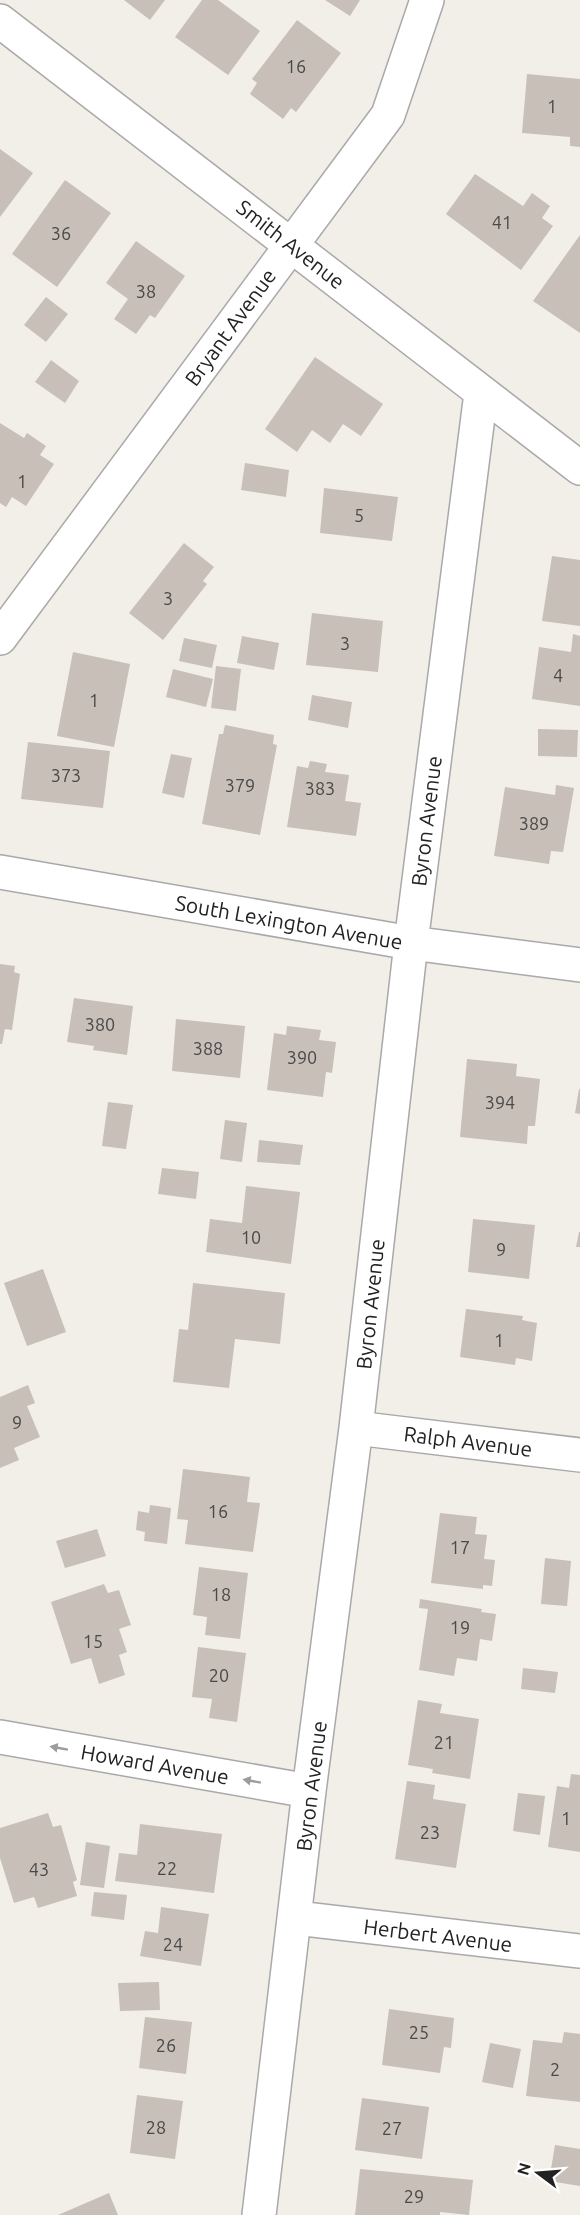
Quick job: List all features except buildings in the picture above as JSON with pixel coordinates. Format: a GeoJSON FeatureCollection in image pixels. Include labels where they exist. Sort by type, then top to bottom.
{"type":"FeatureCollection","features":[{"type":"Feature","properties":{"kind":"street","name":"Bryant Avenue"},"geometry":{"type":"LineString","coordinates":[[5,622],[388,115],[427,0]]}},
{"type":"Feature","properties":{"kind":"street","name":"Smith Avenue"},"geometry":{"type":"LineString","coordinates":[[0,21],[580,468]]}},
{"type":"Feature","properties":{"kind":"street","name":"Byron Avenue"},"geometry":{"type":"LineString","coordinates":[[259,2215],[296,1918],[309,1791],[356,1428],[411,943],[481,393]]}},
{"type":"Feature","properties":{"kind":"street","name":"South Lexington Avenue"},"geometry":{"type":"LineString","coordinates":[[0,872],[411,943],[580,964]]}},
{"type":"Feature","properties":{"kind":"street","name":"Ralph Avenue"},"geometry":{"type":"LineString","coordinates":[[356,1428],[580,1455]]}},
{"type":"Feature","properties":{"kind":"street","name":"Howard Avenue"},"geometry":{"type":"LineString","coordinates":[[0,1736],[309,1791]]}},
{"type":"Feature","properties":{"kind":"street","name":"Herbert Avenue"},"geometry":{"type":"LineString","coordinates":[[296,1918],[580,1952]]}}]}
